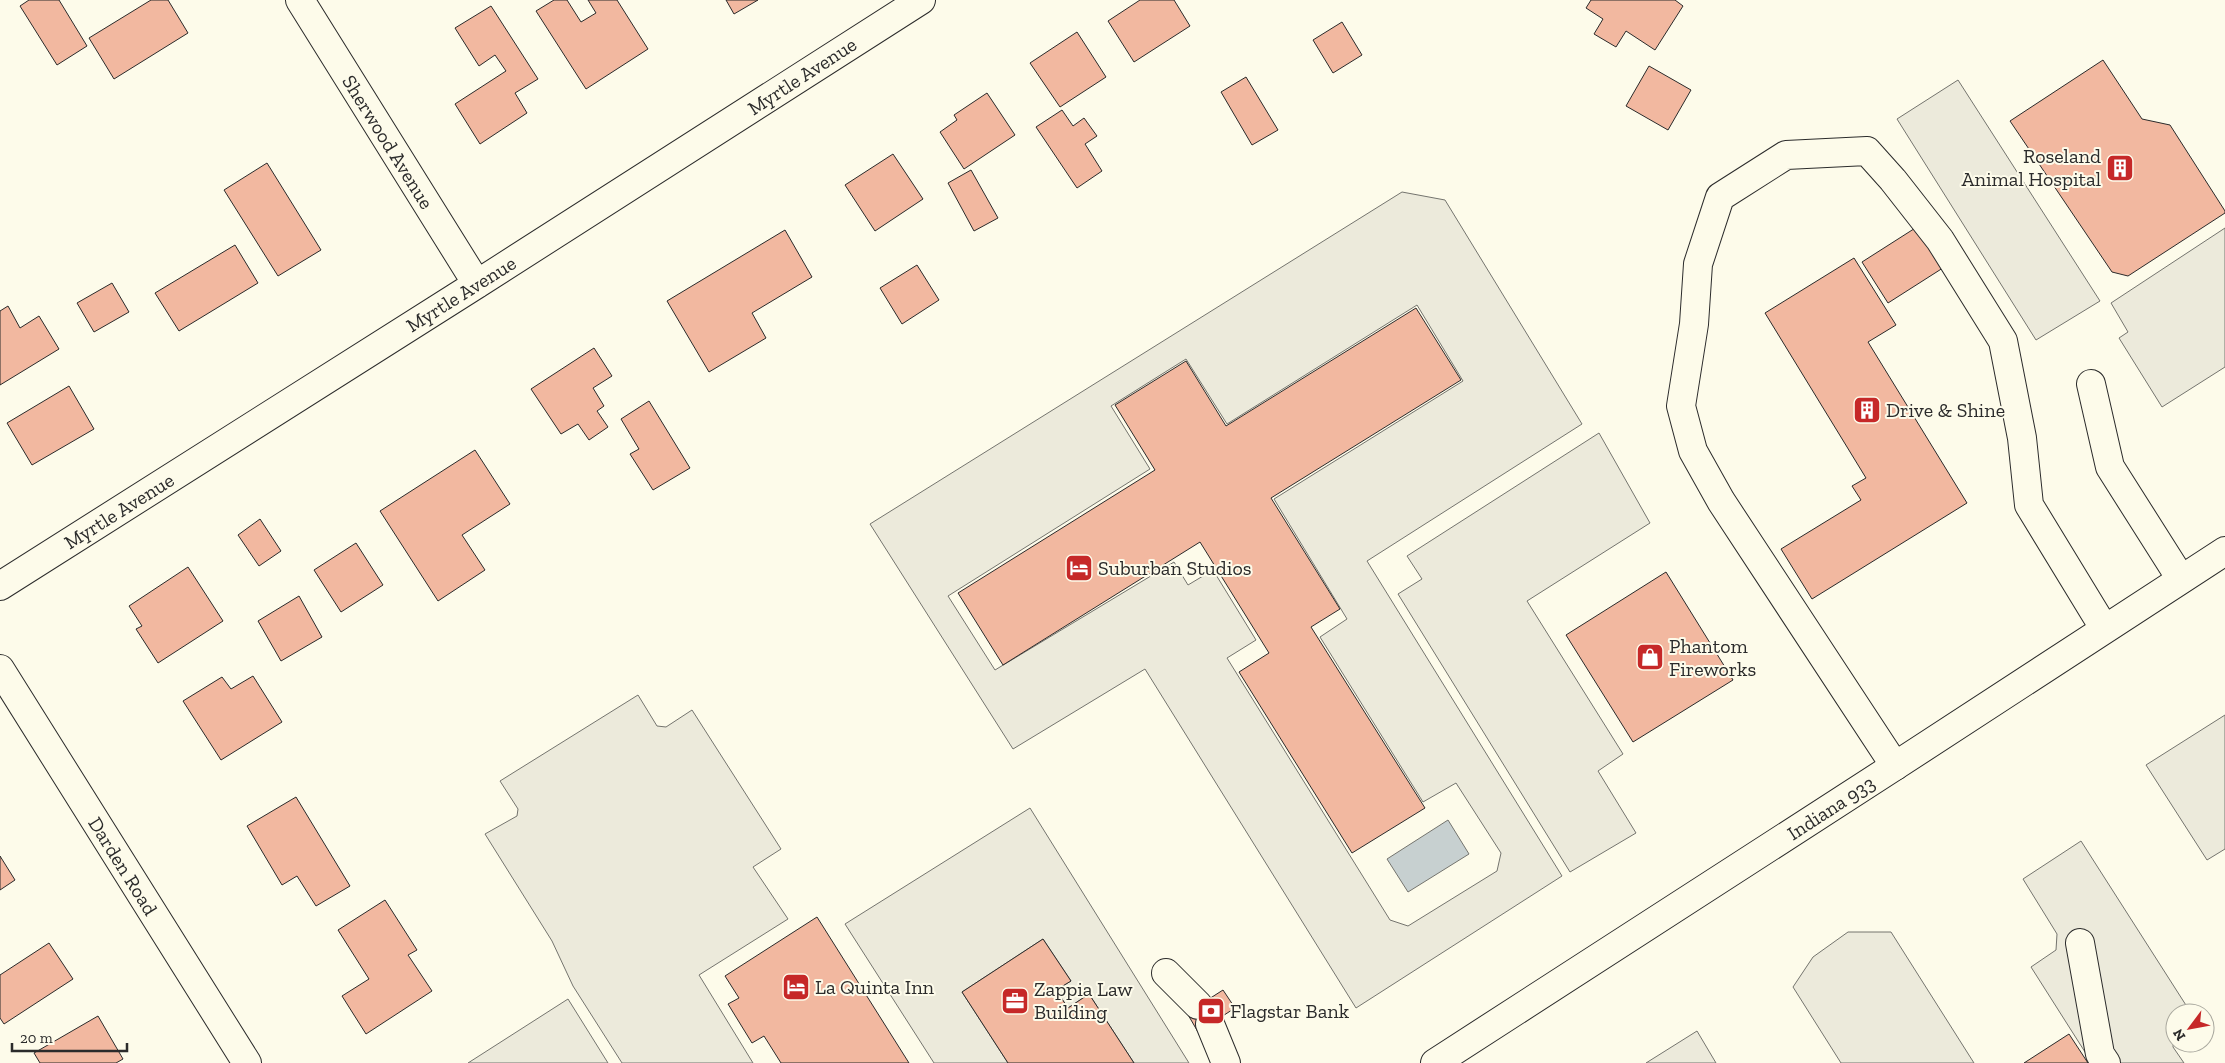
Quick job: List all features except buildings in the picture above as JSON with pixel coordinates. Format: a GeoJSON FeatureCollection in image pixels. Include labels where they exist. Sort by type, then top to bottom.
{"type":"FeatureCollection","features":[{"type":"Feature","properties":{"kind":"street","name":"Sherwood Avenue"},"geometry":{"type":"LineString","coordinates":[[300,0],[477,284]]}},
{"type":"Feature","properties":{"kind":"street","name":"Myrtle Avenue"},"geometry":{"type":"LineString","coordinates":[[0,586],[921,0]]}},
{"type":"Feature","properties":{"kind":"street"},"geometry":{"type":"LineString","coordinates":[[1895,766],[1721,501],[1693,451],[1681,406],[1694,324],[1698,264],[1720,197],[1786,155],[1867,151],[1893,180],[1940,240],[2003,341],[2022,438],[2030,505],[2104,628]]}},
{"type":"Feature","properties":{"kind":"street"},"geometry":{"type":"LineString","coordinates":[[2091,384],[2110,467],[2181,579]]}},
{"type":"Feature","properties":{"kind":"street","name":"Indiana 933"},"geometry":{"type":"LineString","coordinates":[[1435,1063],[2225,550]]}},
{"type":"Feature","properties":{"kind":"street","name":"Darden Road"},"geometry":{"type":"LineString","coordinates":[[0,668],[246,1063]]}},
{"type":"Feature","properties":{"kind":"street"},"geometry":{"type":"LineString","coordinates":[[2080,943],[2100,1054],[2106,1063]]}},
{"type":"Feature","properties":{"kind":"street"},"geometry":{"type":"LineString","coordinates":[[1166,973],[1204,1014],[1226,1063]]}},
{"type":"Feature","properties":{"kind":"shaded area"},"geometry":{"type":"Polygon","coordinates":[[[1958,80],[2100,301],[2036,340],[1897,119],[1958,80]]]}},
{"type":"Feature","properties":{"kind":"shaded area"},"geometry":{"type":"Polygon","coordinates":[[[1402,192],[1445,200],[1582,424],[1367,561],[1562,876],[1356,1008],[1145,669],[1013,749],[870,524],[1402,192]],[[1417,305],[1227,424],[1186,359],[1111,406],[1150,469],[948,596],[995,670],[1174,562],[1188,585],[1213,570],[1256,640],[1227,658],[1390,920],[1408,926],[1497,871],[1501,853],[1456,783],[1423,802],[1320,637],[1347,619],[1274,499],[1463,381],[1417,305]]]}},
{"type":"Feature","properties":{"kind":"shaded area"},"geometry":{"type":"Polygon","coordinates":[[[2225,228],[2225,367],[2162,407],[2119,338],[2128,332],[2111,303],[2225,228]]]}},
{"type":"Feature","properties":{"kind":"shaded area"},"geometry":{"type":"Polygon","coordinates":[[[1599,433],[1650,523],[1527,601],[1623,754],[1598,771],[1636,833],[1570,872],[1398,594],[1422,579],[1407,556],[1599,433]]]}},
{"type":"Feature","properties":{"kind":"shaded area"},"geometry":{"type":"Polygon","coordinates":[[[638,695],[657,726],[666,727],[692,710],[781,849],[753,867],[788,919],[699,975],[753,1063],[622,1063],[573,986],[552,941],[485,834],[517,816],[518,809],[500,781],[638,695]]]}},
{"type":"Feature","properties":{"kind":"shaded area"},"geometry":{"type":"Polygon","coordinates":[[[2225,715],[2225,849],[2207,860],[2146,765],[2225,715]]]}},
{"type":"Feature","properties":{"kind":"shaded area"},"geometry":{"type":"Polygon","coordinates":[[[1030,808],[1189,1063],[1134,1063],[1089,994],[1068,1008],[1056,990],[1071,981],[1043,939],[962,992],[1008,1063],[934,1063],[845,924],[1030,808]]]}},
{"type":"Feature","properties":{"kind":"shaded area"},"geometry":{"type":"Polygon","coordinates":[[[1448,820],[1469,854],[1408,892],[1387,859],[1448,820]]]}},
{"type":"Feature","properties":{"kind":"shaded area"},"geometry":{"type":"Polygon","coordinates":[[[2081,841],[2185,1003],[2165,1003],[2165,1053],[2177,1053],[2184,1063],[2092,1063],[2031,967],[2056,950],[2057,934],[2023,879],[2081,841]]]}},
{"type":"Feature","properties":{"kind":"shaded area"},"geometry":{"type":"Polygon","coordinates":[[[1848,932],[1891,932],[1974,1063],[1841,1063],[1793,987],[1813,957],[1848,932]]]}},
{"type":"Feature","properties":{"kind":"shaded area"},"geometry":{"type":"Polygon","coordinates":[[[568,999],[608,1063],[468,1063],[568,999]]]}},
{"type":"Feature","properties":{"kind":"shaded area"},"geometry":{"type":"Polygon","coordinates":[[[1697,1031],[1716,1063],[1646,1063],[1697,1031]]]}},
{"type":"Feature","properties":{"kind":"place","name":"Roseland Animal Hospital"},"geometry":{"type":"Point","coordinates":[2120,168]}},
{"type":"Feature","properties":{"kind":"place","name":"Drive & Shine"},"geometry":{"type":"Point","coordinates":[1867,410]}},
{"type":"Feature","properties":{"kind":"place","name":"Suburban Studios"},"geometry":{"type":"Point","coordinates":[1079,568]}},
{"type":"Feature","properties":{"kind":"place","name":"Phantom Fireworks"},"geometry":{"type":"Point","coordinates":[1650,657]}},
{"type":"Feature","properties":{"kind":"place","name":"La Quinta Inn"},"geometry":{"type":"Point","coordinates":[796,987]}},
{"type":"Feature","properties":{"kind":"place","name":"Zappia Law Building"},"geometry":{"type":"Point","coordinates":[1015,1001]}},
{"type":"Feature","properties":{"kind":"place","name":"Flagstar Bank"},"geometry":{"type":"Point","coordinates":[1211,1011]}}]}
